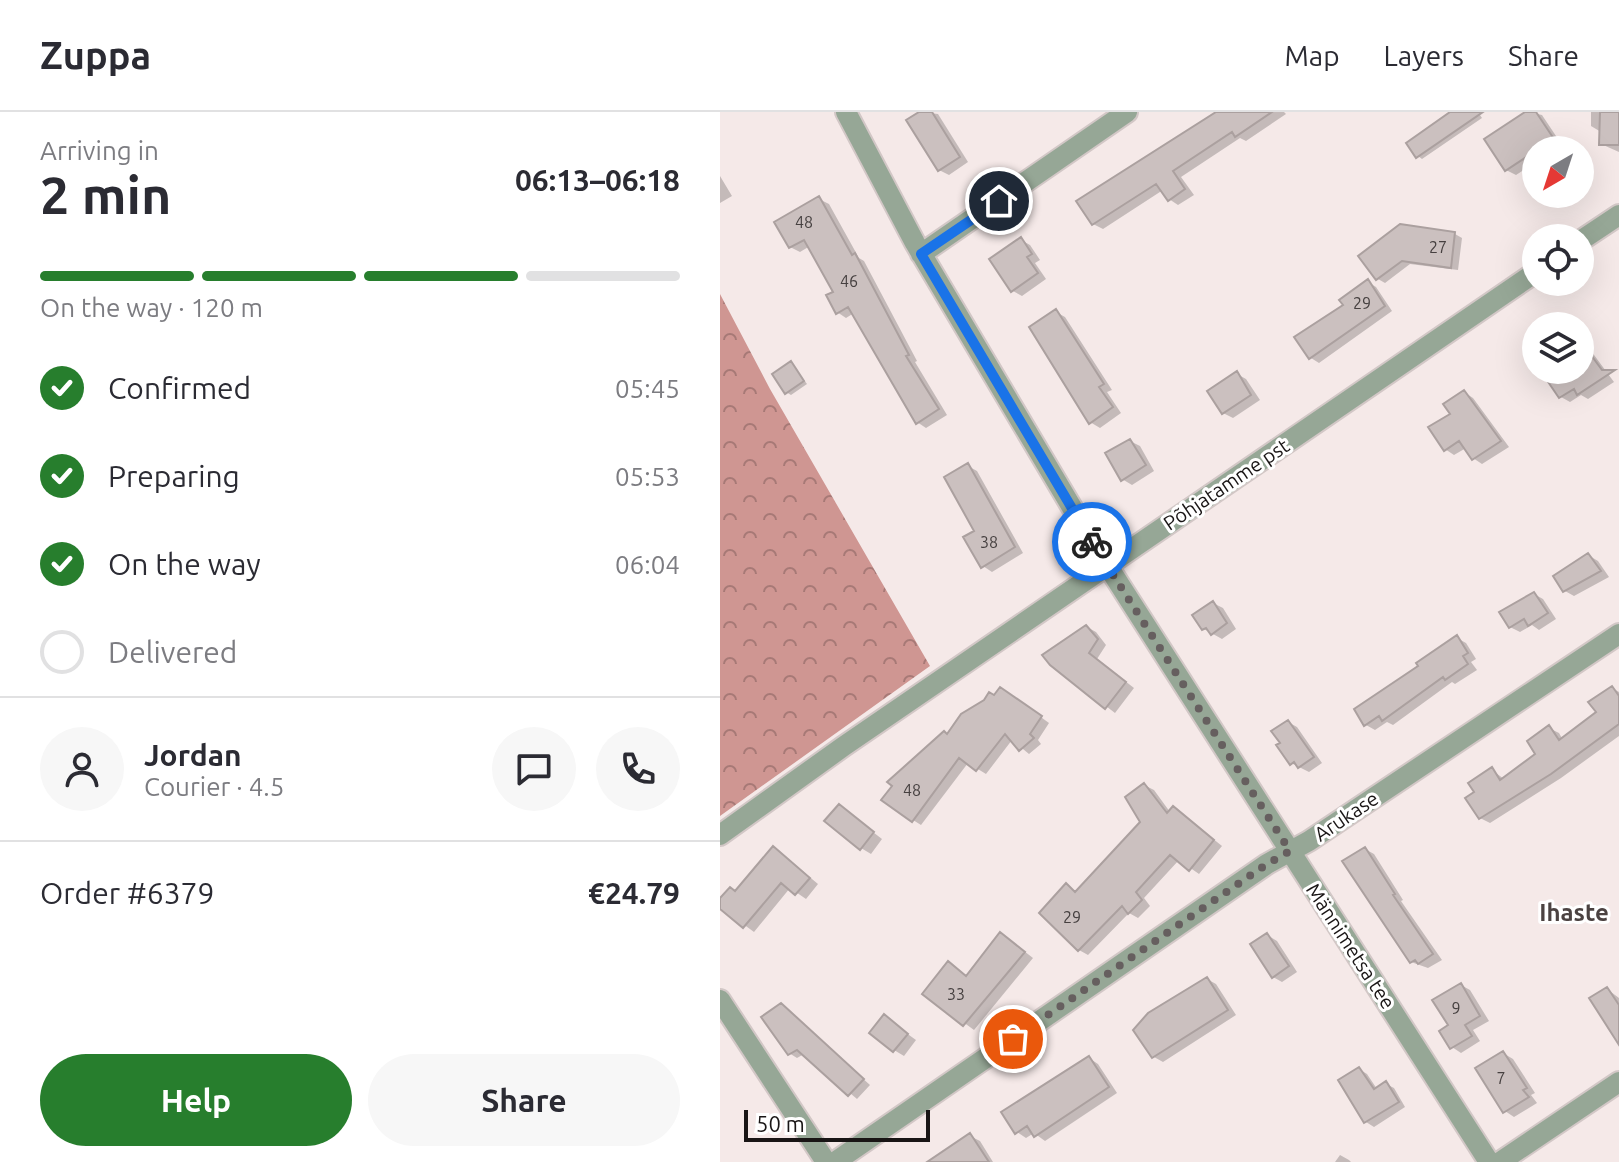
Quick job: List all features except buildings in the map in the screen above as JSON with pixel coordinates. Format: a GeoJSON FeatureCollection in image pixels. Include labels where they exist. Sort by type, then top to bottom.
{"type":"FeatureCollection","features":[{"type":"Feature","properties":{"kind":"street","name":"Männimetsa tee"},"geometry":{"type":"LineString","coordinates":[[846,112],[921,254],[1107,565],[1489,1162]]}},
{"type":"Feature","properties":{"kind":"street"},"geometry":{"type":"LineString","coordinates":[[921,254],[1127,112]]}},
{"type":"Feature","properties":{"kind":"street"},"geometry":{"type":"LineString","coordinates":[[1594,232],[1619,215]]}},
{"type":"Feature","properties":{"kind":"street","name":"Põhjatamme pst"},"geometry":{"type":"LineString","coordinates":[[720,835],[1107,565],[1522,282]]}},
{"type":"Feature","properties":{"kind":"street","name":"Arukase"},"geometry":{"type":"LineString","coordinates":[[835,1162],[1267,864],[1619,634]]}},
{"type":"Feature","properties":{"kind":"street"},"geometry":{"type":"LineString","coordinates":[[720,1000],[826,1162]]}},
{"type":"Feature","properties":{"kind":"street"},"geometry":{"type":"LineString","coordinates":[[1500,1162],[1619,1082]]}},
{"type":"Feature","properties":{"kind":"green space"},"geometry":{"type":"Polygon","coordinates":[[[720,294],[770,389],[930,666],[720,816],[720,294]]]}},
{"type":"Feature","properties":{"kind":"way so far"},"geometry":{"type":"LineString","coordinates":[[1013,1039],[1290,851],[1092,542]]}},
{"type":"Feature","properties":{"kind":"district","name":"Ihaste"},"geometry":{"type":"Point","coordinates":[1574,912]}},
{"type":"Feature","properties":{"kind":"route"},"geometry":{"type":"LineString","coordinates":[[999,201],[921,254],[1092,542]]}}]}
